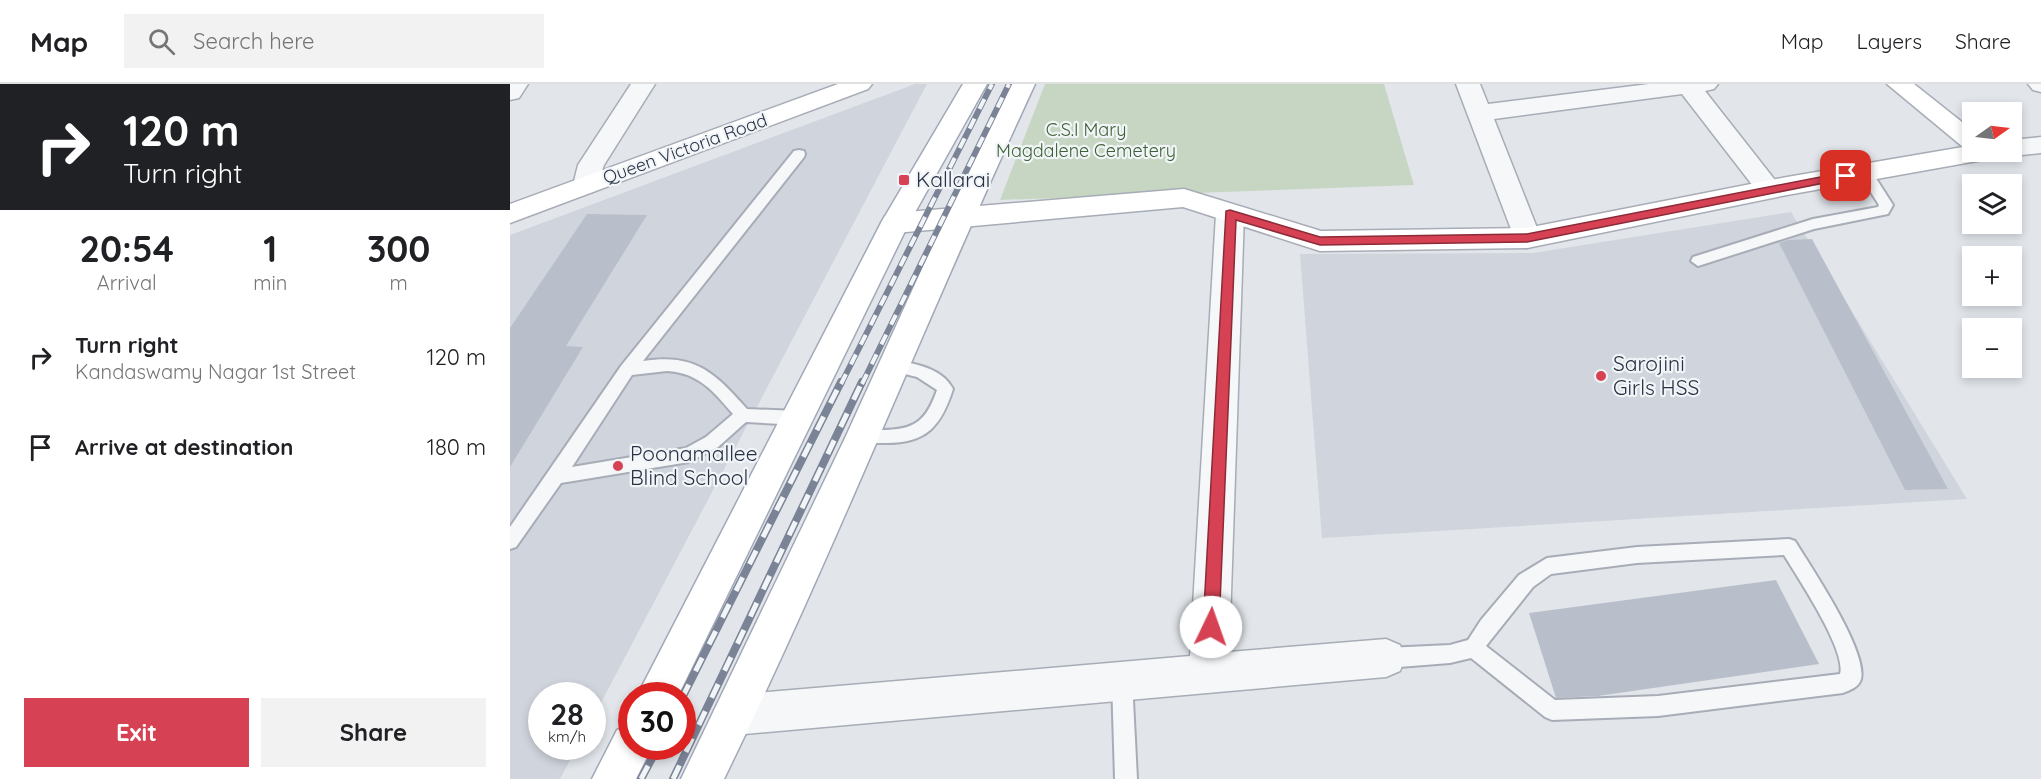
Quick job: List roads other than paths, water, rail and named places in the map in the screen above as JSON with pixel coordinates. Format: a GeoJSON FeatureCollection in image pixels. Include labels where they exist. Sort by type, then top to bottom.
{"type":"FeatureCollection","features":[{"type":"Feature","properties":{"kind":"street"},"geometry":{"type":"LineString","coordinates":[[510,93],[516,84]]}},
{"type":"Feature","properties":{"kind":"street"},"geometry":{"type":"LineString","coordinates":[[586,185],[591,165],[643,84]]}},
{"type":"Feature","properties":{"kind":"street","name":"Queen Victoria Road"},"geometry":{"type":"LineString","coordinates":[[510,214],[860,84]]}},
{"type":"Feature","properties":{"kind":"street"},"geometry":{"type":"LineString","coordinates":[[664,682],[799,418],[895,223],[975,84]]}},
{"type":"Feature","properties":{"kind":"street"},"geometry":{"type":"LineString","coordinates":[[702,779],[863,436],[960,216],[1023,84]]}},
{"type":"Feature","properties":{"kind":"street"},"geometry":{"type":"LineString","coordinates":[[1468,84],[1527,238]]}},
{"type":"Feature","properties":{"kind":"street"},"geometry":{"type":"LineString","coordinates":[[1899,84],[1962,134]]}},
{"type":"Feature","properties":{"kind":"street"},"geometry":{"type":"LineString","coordinates":[[1479,113],[1697,85],[1769,189]]}},
{"type":"Feature","properties":{"kind":"street"},"geometry":{"type":"LineString","coordinates":[[2022,147],[2041,145]]}},
{"type":"Feature","properties":{"kind":"street"},"geometry":{"type":"LineString","coordinates":[[895,223],[1184,198],[1320,241],[1527,238],[1769,189],[1962,156]]}},
{"type":"Feature","properties":{"kind":"street"},"geometry":{"type":"LineString","coordinates":[[1209,673],[1230,214]]}},
{"type":"Feature","properties":{"kind":"street"},"geometry":{"type":"LineString","coordinates":[[734,715],[1386,658]]}},
{"type":"Feature","properties":{"kind":"street"},"geometry":{"type":"LineString","coordinates":[[613,779],[624,760]]}},
{"type":"Feature","properties":{"kind":"lane"},"geometry":{"type":"LineString","coordinates":[[510,541],[556,477],[627,370],[799,154]]}},
{"type":"Feature","properties":{"kind":"lane"},"geometry":{"type":"LineString","coordinates":[[1698,261],[1813,224],[1883,211],[1886,205],[1865,172]]}},
{"type":"Feature","properties":{"kind":"lane"},"geometry":{"type":"LineString","coordinates":[[627,370],[658,365],[686,365],[710,378],[742,415]]}},
{"type":"Feature","properties":{"kind":"lane"},"geometry":{"type":"LineString","coordinates":[[863,436],[895,437],[913,433],[929,424],[940,409],[945,389],[938,379],[922,372],[895,366]]}},
{"type":"Feature","properties":{"kind":"lane"},"geometry":{"type":"LineString","coordinates":[[556,477],[689,454],[712,442],[742,415],[799,418]]}},
{"type":"Feature","properties":{"kind":"lane"},"geometry":{"type":"LineString","coordinates":[[1386,658],[1450,654],[1474,648],[1488,626],[1526,581],[1547,566],[1637,555],[1789,547],[1819,596],[1851,660],[1852,677],[1843,683],[1658,706],[1552,710],[1474,648]]}},
{"type":"Feature","properties":{"kind":"lane"},"geometry":{"type":"LineString","coordinates":[[1122,680],[1126,779]]}},
{"type":"Feature","properties":{"kind":"railway"},"geometry":{"type":"LineString","coordinates":[[841,384],[992,84]]}},
{"type":"Feature","properties":{"kind":"railway"},"geometry":{"type":"LineString","coordinates":[[862,384],[1009,84]]}},
{"type":"Feature","properties":{"kind":"railway"},"geometry":{"type":"LineString","coordinates":[[690,682],[841,382]]}},
{"type":"Feature","properties":{"kind":"railway"},"geometry":{"type":"LineString","coordinates":[[673,779],[862,382]]}},
{"type":"Feature","properties":{"kind":"railway"},"geometry":{"type":"LineString","coordinates":[[641,779],[651,760]]}},
{"type":"Feature","properties":{"kind":"place","name":"Kallarai"},"geometry":{"type":"Point","coordinates":[904,180]}},
{"type":"Feature","properties":{"kind":"place","name":"Sarojini Girls HSS"},"geometry":{"type":"Point","coordinates":[1601,376]}},
{"type":"Feature","properties":{"kind":"place","name":"Poonamallee Blind School"},"geometry":{"type":"Point","coordinates":[618,466]}},
{"type":"Feature","properties":{"kind":"park label","name":"C.S.I Mary Magdalene Cemetery"},"geometry":{"type":"Point","coordinates":[1086,140]}}]}
